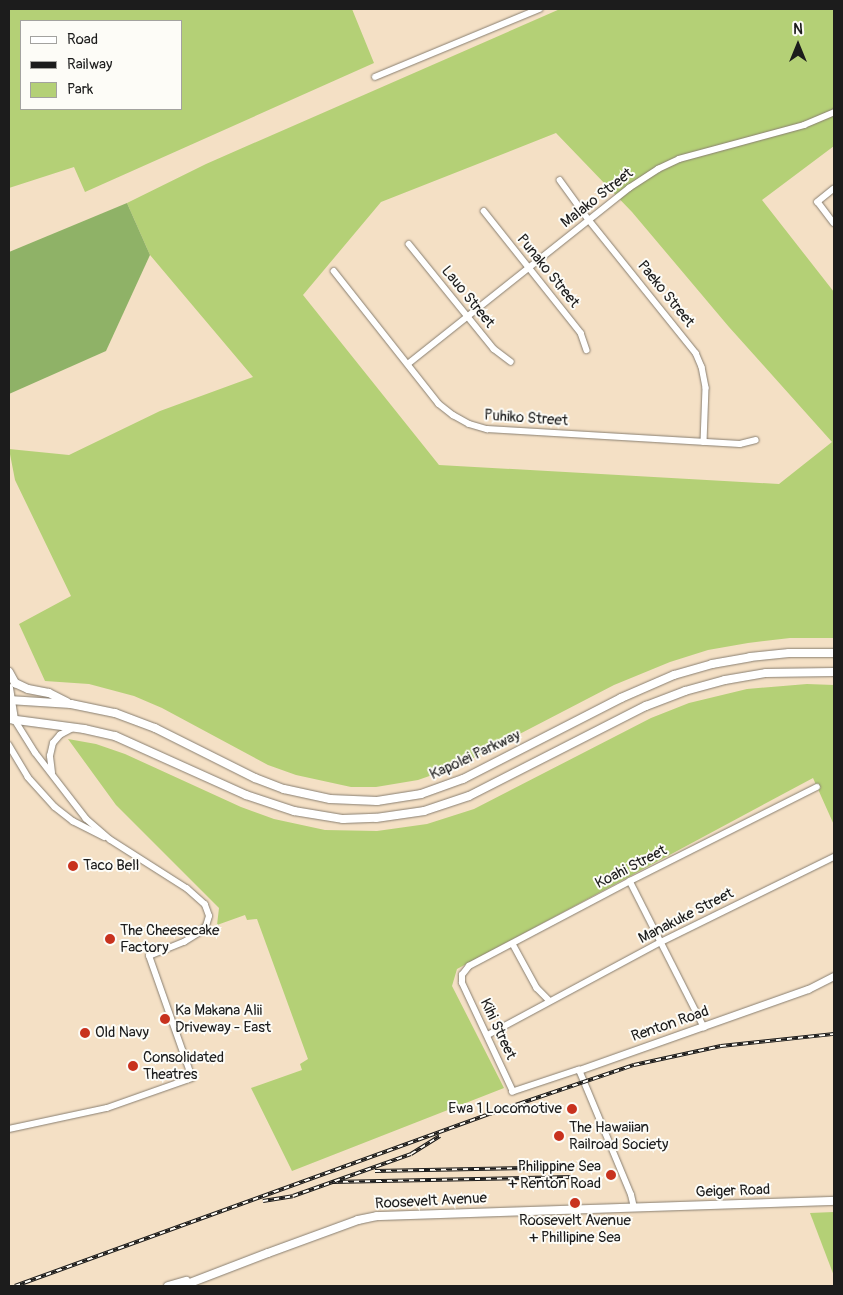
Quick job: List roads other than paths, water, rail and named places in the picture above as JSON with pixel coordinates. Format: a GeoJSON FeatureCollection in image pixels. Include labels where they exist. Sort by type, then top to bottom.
{"type":"FeatureCollection","features":[{"type":"Feature","properties":{"kind":"main road","name":"Kapolei Parkway"},"geometry":{"type":"LineString","coordinates":[[10,700],[71,704],[108,711],[142,722],[255,778],[284,789],[330,799],[377,801],[421,794],[464,779],[621,698],[684,672],[750,656],[789,653],[834,653]]}},
{"type":"Feature","properties":{"kind":"main road"},"geometry":{"type":"LineString","coordinates":[[9,672],[15,683],[28,690],[49,693],[71,704]]}},
{"type":"Feature","properties":{"kind":"main road"},"geometry":{"type":"LineString","coordinates":[[9,688],[11,719],[78,728],[130,742],[246,795],[278,807],[327,817],[376,818],[424,811],[469,796],[627,715],[684,691],[724,680],[766,673],[834,672]]}},
{"type":"Feature","properties":{"kind":"main road","name":"Geiger Road"},"geometry":{"type":"LineString","coordinates":[[634,1208],[834,1201]]}},
{"type":"Feature","properties":{"kind":"main road","name":"Roosevelt Avenue"},"geometry":{"type":"LineString","coordinates":[[182,1286],[358,1220],[377,1216],[634,1208]]}},
{"type":"Feature","properties":{"kind":"main road"},"geometry":{"type":"LineString","coordinates":[[168,1286],[210,1274]]}},
{"type":"Feature","properties":{"kind":"street"},"geometry":{"type":"LineString","coordinates":[[375,77],[539,9]]}},
{"type":"Feature","properties":{"kind":"street","name":"Malako Street"},"geometry":{"type":"LineString","coordinates":[[408,364],[634,184],[668,164],[804,125],[834,112]]}},
{"type":"Feature","properties":{"kind":"street","name":"Paeko Street"},"geometry":{"type":"LineString","coordinates":[[560,180],[589,220],[696,353],[702,367],[706,388],[704,442]]}},
{"type":"Feature","properties":{"kind":"street"},"geometry":{"type":"LineString","coordinates":[[834,189],[818,202],[834,223]]}},
{"type":"Feature","properties":{"kind":"street","name":"Punako Street"},"geometry":{"type":"LineString","coordinates":[[484,211],[581,333],[588,350]]}},
{"type":"Feature","properties":{"kind":"street","name":"Lauo Street"},"geometry":{"type":"LineString","coordinates":[[409,244],[497,352],[511,362]]}},
{"type":"Feature","properties":{"kind":"street","name":"Puhiko Street"},"geometry":{"type":"LineString","coordinates":[[334,271],[446,410],[461,420],[478,427],[740,444],[756,440]]}},
{"type":"Feature","properties":{"kind":"street"},"geometry":{"type":"LineString","coordinates":[[11,719],[82,814],[110,840]]}},
{"type":"Feature","properties":{"kind":"street"},"geometry":{"type":"LineString","coordinates":[[53,775],[50,756],[53,743],[64,732],[78,728]]}},
{"type":"Feature","properties":{"kind":"street"},"geometry":{"type":"LineString","coordinates":[[9,745],[28,777],[55,807],[81,826],[110,840],[178,882],[201,901],[208,911],[208,923],[200,932],[184,942],[149,956],[192,1078],[107,1108],[9,1129]]}},
{"type":"Feature","properties":{"kind":"street","name":"Koahi Street"},"geometry":{"type":"LineString","coordinates":[[462,975],[469,966],[630,881],[817,786]]}},
{"type":"Feature","properties":{"kind":"street","name":"Manakuke Street"},"geometry":{"type":"LineString","coordinates":[[488,1034],[661,942],[834,857]]}},
{"type":"Feature","properties":{"kind":"street"},"geometry":{"type":"LineString","coordinates":[[630,881],[704,1027]]}},
{"type":"Feature","properties":{"kind":"street"},"geometry":{"type":"LineString","coordinates":[[513,944],[537,988],[549,1000]]}},
{"type":"Feature","properties":{"kind":"street","name":"Kihi Street"},"geometry":{"type":"LineString","coordinates":[[462,975],[462,983],[488,1034],[513,1092]]}},
{"type":"Feature","properties":{"kind":"street","name":"Renton Road"},"geometry":{"type":"LineString","coordinates":[[513,1092],[704,1027],[808,989],[834,976]]}},
{"type":"Feature","properties":{"kind":"street"},"geometry":{"type":"LineString","coordinates":[[579,1070],[631,1195],[634,1208]]}},
{"type":"Feature","properties":{"kind":"railway"},"geometry":{"type":"LineString","coordinates":[[15,1286],[489,1114],[634,1065],[721,1046],[834,1034]]}},
{"type":"Feature","properties":{"kind":"railway"},"geometry":{"type":"LineString","coordinates":[[263,1201],[293,1196],[411,1154],[440,1136]]}},
{"type":"Feature","properties":{"kind":"railway"},"geometry":{"type":"LineString","coordinates":[[375,1171],[538,1168]]}},
{"type":"Feature","properties":{"kind":"railway"},"geometry":{"type":"LineString","coordinates":[[332,1182],[574,1177]]}},
{"type":"Feature","properties":{"kind":"place","name":"Taco Bell"},"geometry":{"type":"Point","coordinates":[73,866]}},
{"type":"Feature","properties":{"kind":"place","name":"The Cheesecake Factory"},"geometry":{"type":"Point","coordinates":[110,939]}},
{"type":"Feature","properties":{"kind":"place","name":"Ka Makana Alii Driveway - East"},"geometry":{"type":"Point","coordinates":[165,1019]}},
{"type":"Feature","properties":{"kind":"place","name":"Old Navy"},"geometry":{"type":"Point","coordinates":[85,1033]}},
{"type":"Feature","properties":{"kind":"place","name":"Consolidated Theatres"},"geometry":{"type":"Point","coordinates":[133,1066]}},
{"type":"Feature","properties":{"kind":"place","name":"Ewa 1 Locomotive"},"geometry":{"type":"Point","coordinates":[572,1109]}},
{"type":"Feature","properties":{"kind":"place","name":"The Hawaiian Railroad Society"},"geometry":{"type":"Point","coordinates":[559,1136]}},
{"type":"Feature","properties":{"kind":"place","name":"Philippine Sea + Renton Road"},"geometry":{"type":"Point","coordinates":[611,1175]}},
{"type":"Feature","properties":{"kind":"place","name":"Roosevelt Avenue + Phillipine Sea"},"geometry":{"type":"Point","coordinates":[575,1203]}}]}
